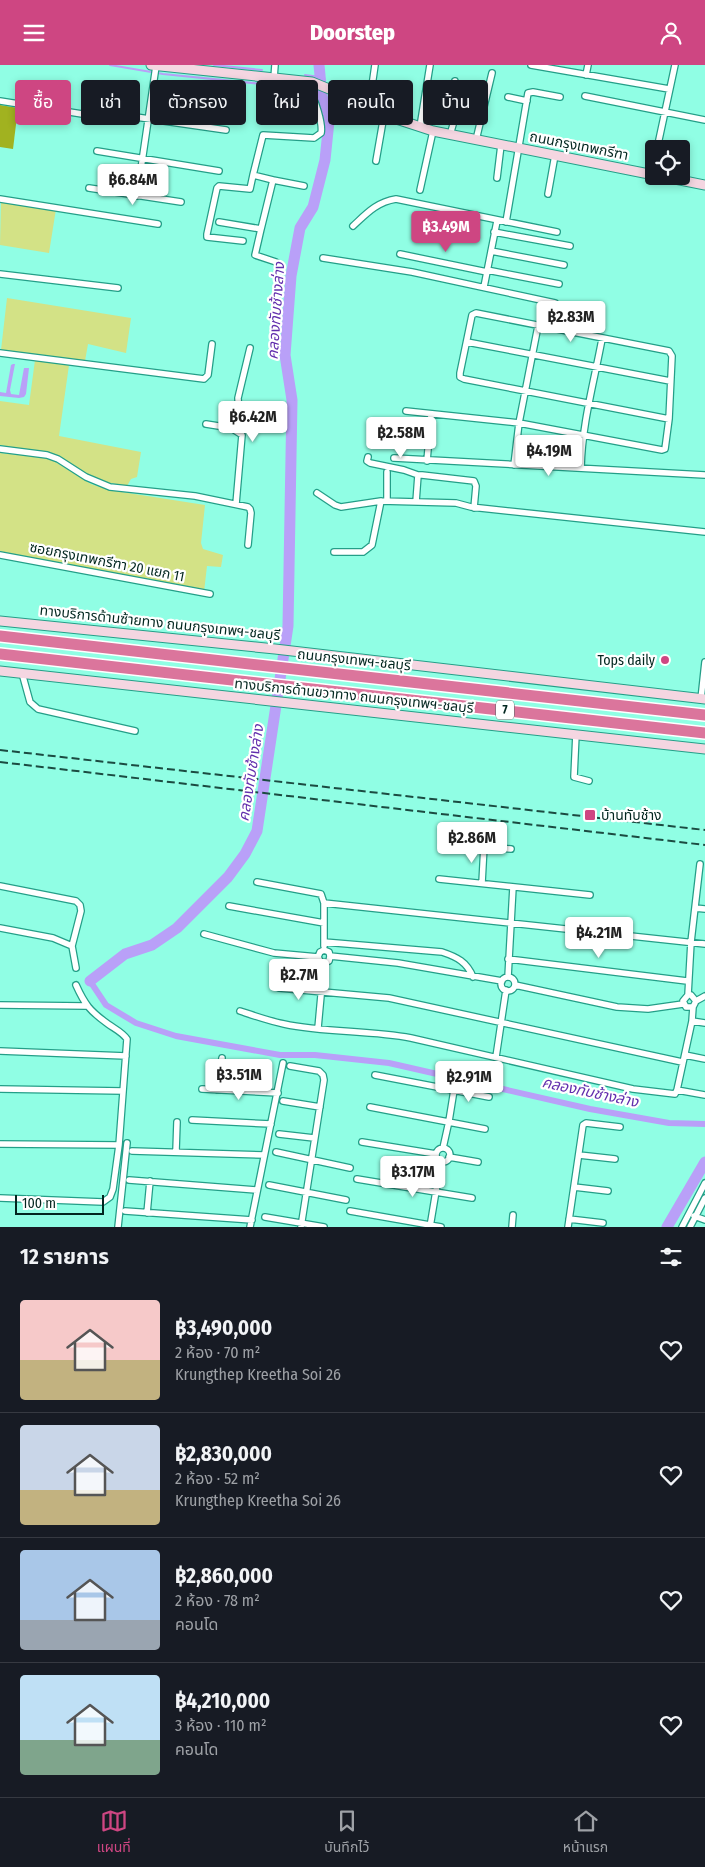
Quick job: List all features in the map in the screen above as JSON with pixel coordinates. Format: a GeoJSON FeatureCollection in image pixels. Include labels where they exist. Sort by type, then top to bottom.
{"type":"FeatureCollection","features":[{"type":"Feature","properties":{"kind":"highway","name":"ถนนกรุงเทพฯ-ชลบุรี"},"geometry":{"type":"LineString","coordinates":[[0,636],[705,715]]}},
{"type":"Feature","properties":{"kind":"highway","name":"7"},"geometry":{"type":"LineString","coordinates":[[0,654],[705,733]]}},
{"type":"Feature","properties":{"kind":"main road","name":"ถนนกรุงเทพกรีฑา"},"geometry":{"type":"LineString","coordinates":[[154,67],[289,79],[312,82],[328,89]]}},
{"type":"Feature","properties":{"kind":"main road","name":"ถนนกรุงเทพกรีฑา"},"geometry":{"type":"LineString","coordinates":[[413,125],[450,135],[645,171]]}},
{"type":"Feature","properties":{"kind":"main road","name":"ถนนกรุงเทพกรีฑา"},"geometry":{"type":"LineString","coordinates":[[690,181],[705,185]]}},
{"type":"Feature","properties":{"kind":"main road","name":"ทางบริการด้านซ้ายทาง ถนนกรุงเทพฯ-ชลบุรี"},"geometry":{"type":"LineString","coordinates":[[0,621],[275,649],[703,699]]}},
{"type":"Feature","properties":{"kind":"main road","name":"ทางบริการด้านขวาทาง ถนนกรุงเทพฯ-ชลบุรี"},"geometry":{"type":"LineString","coordinates":[[0,671],[705,749]]}},
{"type":"Feature","properties":{"kind":"street"},"geometry":{"type":"LineString","coordinates":[[274,78],[275,65]]}},
{"type":"Feature","properties":{"kind":"street"},"geometry":{"type":"LineString","coordinates":[[372,80],[375,65]]}},
{"type":"Feature","properties":{"kind":"street"},"geometry":{"type":"LineString","coordinates":[[420,127],[430,65]]}},
{"type":"Feature","properties":{"kind":"street"},"geometry":{"type":"LineString","coordinates":[[531,65],[669,89]]}},
{"type":"Feature","properties":{"kind":"street"},"geometry":{"type":"LineString","coordinates":[[586,75],[588,65]]}},
{"type":"Feature","properties":{"kind":"street"},"geometry":{"type":"LineString","coordinates":[[659,140],[675,65]]}},
{"type":"Feature","properties":{"kind":"street"},"geometry":{"type":"LineString","coordinates":[[137,196],[154,80],[154,67]]}},
{"type":"Feature","properties":{"kind":"street"},"geometry":{"type":"LineString","coordinates":[[476,140],[492,73]]}},
{"type":"Feature","properties":{"kind":"street"},"geometry":{"type":"LineString","coordinates":[[243,241],[206,236],[217,187],[250,189],[263,135],[314,138],[323,130],[314,98],[310,91],[289,79]]}},
{"type":"Feature","properties":{"kind":"street"},"geometry":{"type":"LineString","coordinates":[[506,222],[530,92],[560,97]]}},
{"type":"Feature","properties":{"kind":"street"},"geometry":{"type":"LineString","coordinates":[[585,96],[705,120]]}},
{"type":"Feature","properties":{"kind":"street"},"geometry":{"type":"LineString","coordinates":[[508,97],[527,101]]}},
{"type":"Feature","properties":{"kind":"street"},"geometry":{"type":"LineString","coordinates":[[0,101],[81,114]]}},
{"type":"Feature","properties":{"kind":"street"},"geometry":{"type":"LineString","coordinates":[[140,118],[226,130]]}},
{"type":"Feature","properties":{"kind":"street"},"geometry":{"type":"LineString","coordinates":[[376,161],[382,125]]}},
{"type":"Feature","properties":{"kind":"street"},"geometry":{"type":"LineString","coordinates":[[450,135],[453,125]]}},
{"type":"Feature","properties":{"kind":"street"},"geometry":{"type":"LineString","coordinates":[[420,190],[434,131]]}},
{"type":"Feature","properties":{"kind":"street"},"geometry":{"type":"LineString","coordinates":[[497,178],[501,145]]}},
{"type":"Feature","properties":{"kind":"street"},"geometry":{"type":"LineString","coordinates":[[97,151],[219,171]]}},
{"type":"Feature","properties":{"kind":"street"},"geometry":{"type":"LineString","coordinates":[[548,194],[555,155]]}},
{"type":"Feature","properties":{"kind":"street"},"geometry":{"type":"LineString","coordinates":[[253,175],[304,186]]}},
{"type":"Feature","properties":{"kind":"street"},"geometry":{"type":"LineString","coordinates":[[273,180],[255,255],[276,262]]}},
{"type":"Feature","properties":{"kind":"street"},"geometry":{"type":"LineString","coordinates":[[89,188],[181,202]]}},
{"type":"Feature","properties":{"kind":"street"},"geometry":{"type":"LineString","coordinates":[[0,199],[158,224]]}},
{"type":"Feature","properties":{"kind":"street"},"geometry":{"type":"LineString","coordinates":[[353,226],[376,205],[396,199],[557,232]]}},
{"type":"Feature","properties":{"kind":"street"},"geometry":{"type":"LineString","coordinates":[[484,287],[497,221]]}},
{"type":"Feature","properties":{"kind":"street"},"geometry":{"type":"LineString","coordinates":[[219,222],[261,229]]}},
{"type":"Feature","properties":{"kind":"street"},"geometry":{"type":"LineString","coordinates":[[494,232],[570,246]]}},
{"type":"Feature","properties":{"kind":"street"},"geometry":{"type":"LineString","coordinates":[[491,251],[564,265]]}},
{"type":"Feature","properties":{"kind":"street"},"geometry":{"type":"LineString","coordinates":[[400,254],[559,284]]}},
{"type":"Feature","properties":{"kind":"street"},"geometry":{"type":"LineString","coordinates":[[324,259],[412,272],[555,303]]}},
{"type":"Feature","properties":{"kind":"street"},"geometry":{"type":"LineString","coordinates":[[0,274],[118,288]]}},
{"type":"Feature","properties":{"kind":"street"},"geometry":{"type":"LineString","coordinates":[[406,411],[519,423],[662,451],[666,446],[669,419],[672,356],[669,351],[474,313],[460,377],[669,419]]}},
{"type":"Feature","properties":{"kind":"street"},"geometry":{"type":"LineString","coordinates":[[514,465],[519,423],[538,326]]}},
{"type":"Feature","properties":{"kind":"street"},"geometry":{"type":"LineString","coordinates":[[582,469],[584,435],[602,339]]}},
{"type":"Feature","properties":{"kind":"street"},"geometry":{"type":"LineString","coordinates":[[467,342],[670,381]]}},
{"type":"Feature","properties":{"kind":"street"},"geometry":{"type":"LineString","coordinates":[[0,353],[204,379],[208,375],[212,344]]}},
{"type":"Feature","properties":{"kind":"street"},"geometry":{"type":"LineString","coordinates":[[236,504],[243,440],[240,432],[238,398],[250,348]]}},
{"type":"Feature","properties":{"kind":"street"},"geometry":{"type":"LineString","coordinates":[[427,461],[431,414]]}},
{"type":"Feature","properties":{"kind":"street"},"geometry":{"type":"LineString","coordinates":[[206,424],[231,428],[240,432]]}},
{"type":"Feature","properties":{"kind":"street"},"geometry":{"type":"LineString","coordinates":[[0,449],[47,455],[58,459],[86,477],[110,487],[195,495],[250,509],[248,545]]}},
{"type":"Feature","properties":{"kind":"street"},"geometry":{"type":"LineString","coordinates":[[368,457],[370,463],[418,475],[474,481],[476,486],[474,508]]}},
{"type":"Feature","properties":{"kind":"street"},"geometry":{"type":"LineString","coordinates":[[394,458],[705,475]]}},
{"type":"Feature","properties":{"kind":"street"},"geometry":{"type":"LineString","coordinates":[[334,552],[363,552],[372,545],[384,501],[387,471]]}},
{"type":"Feature","properties":{"kind":"street"},"geometry":{"type":"LineString","coordinates":[[416,502],[418,475]]}},
{"type":"Feature","properties":{"kind":"street"},"geometry":{"type":"LineString","coordinates":[[317,493],[341,507],[384,501],[456,503],[474,508],[705,532]]}},
{"type":"Feature","properties":{"kind":"street","name":"ซอยกรุงเทพกรีฑา 20 แยก 11"},"geometry":{"type":"LineString","coordinates":[[0,555],[210,594]]}},
{"type":"Feature","properties":{"kind":"street"},"geometry":{"type":"LineString","coordinates":[[703,699],[705,662]]}},
{"type":"Feature","properties":{"kind":"street"},"geometry":{"type":"LineString","coordinates":[[22,673],[30,702],[38,709],[135,731]]}},
{"type":"Feature","properties":{"kind":"street"},"geometry":{"type":"LineString","coordinates":[[576,734],[574,777],[589,781]]}},
{"type":"Feature","properties":{"kind":"street"},"geometry":{"type":"LineString","coordinates":[[441,842],[511,849]]}},
{"type":"Feature","properties":{"kind":"street"},"geometry":{"type":"LineString","coordinates":[[482,883],[484,846]]}},
{"type":"Feature","properties":{"kind":"street"},"geometry":{"type":"LineString","coordinates":[[688,995],[687,981],[691,942],[702,873],[700,864]]}},
{"type":"Feature","properties":{"kind":"street"},"geometry":{"type":"LineString","coordinates":[[439,879],[590,895]]}},
{"type":"Feature","properties":{"kind":"street"},"geometry":{"type":"LineString","coordinates":[[256,882],[321,894],[324,903],[324,950]]}},
{"type":"Feature","properties":{"kind":"street"},"geometry":{"type":"LineString","coordinates":[[0,886],[76,901],[80,905],[81,911],[72,946],[76,968]]}},
{"type":"Feature","properties":{"kind":"street"},"geometry":{"type":"LineString","coordinates":[[496,1057],[506,990],[502,987],[508,959],[513,887]]}},
{"type":"Feature","properties":{"kind":"street"},"geometry":{"type":"LineString","coordinates":[[324,903],[705,944]]}},
{"type":"Feature","properties":{"kind":"street"},"geometry":{"type":"LineString","coordinates":[[229,906],[324,923]]}},
{"type":"Feature","properties":{"kind":"street"},"geometry":{"type":"LineString","coordinates":[[695,908],[705,909]]}},
{"type":"Feature","properties":{"kind":"street"},"geometry":{"type":"LineString","coordinates":[[0,927],[53,938],[72,946]]}},
{"type":"Feature","properties":{"kind":"street"},"geometry":{"type":"LineString","coordinates":[[204,934],[274,953],[318,957],[324,963]]}},
{"type":"Feature","properties":{"kind":"street"},"geometry":{"type":"LineString","coordinates":[[324,942],[442,952],[464,963],[469,968],[472,977]]}},
{"type":"Feature","properties":{"kind":"street"},"geometry":{"type":"LineString","coordinates":[[318,957],[320,952],[324,950]]}},
{"type":"Feature","properties":{"kind":"street"},"geometry":{"type":"LineString","coordinates":[[324,950],[329,952],[330,957],[329,961],[324,963]]}},
{"type":"Feature","properties":{"kind":"street"},"geometry":{"type":"LineString","coordinates":[[330,957],[398,963],[472,977],[505,979],[514,981],[515,985],[617,1007],[648,1009],[683,1004],[686,1007],[693,1007]]}},
{"type":"Feature","properties":{"kind":"street"},"geometry":{"type":"LineString","coordinates":[[508,959],[687,981]]}},
{"type":"Feature","properties":{"kind":"street"},"geometry":{"type":"LineString","coordinates":[[318,1028],[324,963]]}},
{"type":"Feature","properties":{"kind":"street"},"geometry":{"type":"LineString","coordinates":[[0,1199],[103,1202],[110,1197],[113,1189],[128,1043],[124,1034],[109,1025],[86,1006],[76,985]]}},
{"type":"Feature","properties":{"kind":"street"},"geometry":{"type":"LineString","coordinates":[[506,990],[511,990],[515,985]]}},
{"type":"Feature","properties":{"kind":"street"},"geometry":{"type":"LineString","coordinates":[[279,988],[389,998],[682,1062]]}},
{"type":"Feature","properties":{"kind":"street"},"geometry":{"type":"LineString","coordinates":[[688,995],[691,995],[696,1001]]}},
{"type":"Feature","properties":{"kind":"street"},"geometry":{"type":"LineString","coordinates":[[683,1004],[684,997],[688,995]]}},
{"type":"Feature","properties":{"kind":"street"},"geometry":{"type":"LineString","coordinates":[[240,1011],[283,1024],[399,1036],[632,1089],[675,1094],[692,1021],[693,1007],[696,1001],[705,996]]}},
{"type":"Feature","properties":{"kind":"street"},"geometry":{"type":"LineString","coordinates":[[0,1005],[86,1006]]}},
{"type":"Feature","properties":{"kind":"street"},"geometry":{"type":"LineString","coordinates":[[692,1021],[705,1023]]}},
{"type":"Feature","properties":{"kind":"street"},"geometry":{"type":"LineString","coordinates":[[0,1051],[126,1056]]}},
{"type":"Feature","properties":{"kind":"street"},"geometry":{"type":"LineString","coordinates":[[684,1055],[705,1059]]}},
{"type":"Feature","properties":{"kind":"street"},"geometry":{"type":"LineString","coordinates":[[217,1090],[222,1058]]}},
{"type":"Feature","properties":{"kind":"street"},"geometry":{"type":"LineString","coordinates":[[250,1227],[283,1063]]}},
{"type":"Feature","properties":{"kind":"street"},"geometry":{"type":"LineString","coordinates":[[290,1066],[319,1071],[322,1073],[324,1080],[301,1225]]}},
{"type":"Feature","properties":{"kind":"street"},"geometry":{"type":"LineString","coordinates":[[375,1075],[489,1097]]}},
{"type":"Feature","properties":{"kind":"street"},"geometry":{"type":"LineString","coordinates":[[0,1089],[123,1091]]}},
{"type":"Feature","properties":{"kind":"street"},"geometry":{"type":"LineString","coordinates":[[202,1089],[278,1093]]}},
{"type":"Feature","properties":{"kind":"street"},"geometry":{"type":"LineString","coordinates":[[436,1154],[438,1150],[443,1148],[450,1121],[454,1090]]}},
{"type":"Feature","properties":{"kind":"street"},"geometry":{"type":"LineString","coordinates":[[677,1090],[705,1095]]}},
{"type":"Feature","properties":{"kind":"street"},"geometry":{"type":"LineString","coordinates":[[283,1101],[320,1107]]}},
{"type":"Feature","properties":{"kind":"street"},"geometry":{"type":"LineString","coordinates":[[370,1107],[485,1129]]}},
{"type":"Feature","properties":{"kind":"street"},"geometry":{"type":"LineString","coordinates":[[192,1120],[271,1124]]}},
{"type":"Feature","properties":{"kind":"street"},"geometry":{"type":"LineString","coordinates":[[176,1151],[178,1122]]}},
{"type":"Feature","properties":{"kind":"street"},"geometry":{"type":"LineString","coordinates":[[568,1227],[585,1123],[620,1127]]}},
{"type":"Feature","properties":{"kind":"street"},"geometry":{"type":"LineString","coordinates":[[279,1134],[314,1138]]}},
{"type":"Feature","properties":{"kind":"street"},"geometry":{"type":"LineString","coordinates":[[362,1142],[436,1154],[442,1161]]}},
{"type":"Feature","properties":{"kind":"street"},"geometry":{"type":"LineString","coordinates":[[118,1227],[127,1143]]}},
{"type":"Feature","properties":{"kind":"street"},"geometry":{"type":"LineString","coordinates":[[0,1144],[119,1145]]}},
{"type":"Feature","properties":{"kind":"street"},"geometry":{"type":"LineString","coordinates":[[443,1148],[448,1151],[449,1157]]}},
{"type":"Feature","properties":{"kind":"street"},"geometry":{"type":"LineString","coordinates":[[132,1151],[264,1155]]}},
{"type":"Feature","properties":{"kind":"street"},"geometry":{"type":"LineString","coordinates":[[276,1152],[350,1168]]}},
{"type":"Feature","properties":{"kind":"street"},"geometry":{"type":"LineString","coordinates":[[579,1155],[616,1159]]}},
{"type":"Feature","properties":{"kind":"street"},"geometry":{"type":"LineString","coordinates":[[442,1161],[446,1161],[449,1157]]}},
{"type":"Feature","properties":{"kind":"street"},"geometry":{"type":"LineString","coordinates":[[449,1157],[478,1162]]}},
{"type":"Feature","properties":{"kind":"street"},"geometry":{"type":"LineString","coordinates":[[430,1226],[442,1161]]}},
{"type":"Feature","properties":{"kind":"street"},"geometry":{"type":"LineString","coordinates":[[357,1179],[472,1198]]}},
{"type":"Feature","properties":{"kind":"street"},"geometry":{"type":"LineString","coordinates":[[129,1180],[257,1190]]}},
{"type":"Feature","properties":{"kind":"street"},"geometry":{"type":"LineString","coordinates":[[147,1213],[150,1181]]}},
{"type":"Feature","properties":{"kind":"street"},"geometry":{"type":"LineString","coordinates":[[682,1227],[705,1183]]}},
{"type":"Feature","properties":{"kind":"street"},"geometry":{"type":"LineString","coordinates":[[268,1185],[346,1200]]}},
{"type":"Feature","properties":{"kind":"street"},"geometry":{"type":"LineString","coordinates":[[574,1187],[608,1191]]}},
{"type":"Feature","properties":{"kind":"street"},"geometry":{"type":"LineString","coordinates":[[690,1227],[705,1198]]}},
{"type":"Feature","properties":{"kind":"street"},"geometry":{"type":"LineString","coordinates":[[126,1211],[252,1220]]}},
{"type":"Feature","properties":{"kind":"street"},"geometry":{"type":"LineString","coordinates":[[350,1211],[441,1227]]}},
{"type":"Feature","properties":{"kind":"street"},"geometry":{"type":"LineString","coordinates":[[512,1227],[513,1215]]}},
{"type":"Feature","properties":{"kind":"street"},"geometry":{"type":"LineString","coordinates":[[265,1217],[301,1225],[324,1227]]}},
{"type":"Feature","properties":{"kind":"street"},"geometry":{"type":"LineString","coordinates":[[694,1217],[705,1220]]}},
{"type":"Feature","properties":{"kind":"street"},"geometry":{"type":"LineString","coordinates":[[569,1219],[603,1223]]}},
{"type":"Feature","properties":{"kind":"green space"},"geometry":{"type":"Polygon","coordinates":[[[0,105],[15,108],[16,125],[13,149],[0,147],[0,105]]]}},
{"type":"Feature","properties":{"kind":"green space"},"geometry":{"type":"Polygon","coordinates":[[[1,200],[56,209],[49,253],[0,245],[1,200]]]}},
{"type":"Feature","properties":{"kind":"green space"},"geometry":{"type":"Polygon","coordinates":[[[7,298],[131,318],[126,353],[88,344],[85,361],[1,350],[7,298]]]}},
{"type":"Feature","properties":{"kind":"green space"},"geometry":{"type":"Polygon","coordinates":[[[35,360],[69,365],[59,436],[141,452],[137,477],[131,479],[127,486],[99,481],[79,471],[56,455],[0,445],[0,401],[29,405],[35,360]]]}},
{"type":"Feature","properties":{"kind":"green space"},"geometry":{"type":"Polygon","coordinates":[[[0,453],[49,458],[91,484],[109,490],[205,505],[201,543],[203,549],[223,555],[221,567],[207,566],[204,592],[0,553],[0,453]]]}},
{"type":"Feature","properties":{"kind":"shaded area"},"geometry":{"type":"Polygon","coordinates":[[[15,364],[10,390],[11,394],[19,395],[24,368],[29,368],[24,397],[0,396],[0,392],[6,393],[11,365],[15,364]]]}},
{"type":"Feature","properties":{"kind":"waterway"},"geometry":{"type":"LineString","coordinates":[[110,65],[163,74],[256,83]]}},
{"type":"Feature","properties":{"kind":"waterway"},"geometry":{"type":"LineString","coordinates":[[214,65],[262,70]]}},
{"type":"Feature","properties":{"kind":"waterway","name":"คลองทับช้างล่าง"},"geometry":{"type":"LineString","coordinates":[[90,981],[125,954],[152,945],[177,928],[228,877],[245,854],[257,831],[288,626],[292,400],[285,355],[291,276],[300,228],[313,207],[325,160],[329,121],[322,96],[319,65]]}},
{"type":"Feature","properties":{"kind":"waterway"},"geometry":{"type":"LineString","coordinates":[[305,75],[320,77]]}},
{"type":"Feature","properties":{"kind":"waterway","name":"คลองทับช้างล่าง"},"geometry":{"type":"LineString","coordinates":[[318,95],[322,96]]}},
{"type":"Feature","properties":{"kind":"waterway","name":"คลองทับช้างล่าง"},"geometry":{"type":"LineString","coordinates":[[90,981],[106,1005],[136,1023],[176,1036],[280,1055],[315,1055],[389,1063],[590,1109],[669,1123],[705,1124]]}},
{"type":"Feature","properties":{"kind":"waterway"},"geometry":{"type":"LineString","coordinates":[[667,1227],[705,1162]]}},
{"type":"Feature","properties":{"kind":"railway"},"geometry":{"type":"LineString","coordinates":[[0,750],[705,830]]}},
{"type":"Feature","properties":{"kind":"railway"},"geometry":{"type":"LineString","coordinates":[[0,762],[705,845]]}},
{"type":"Feature","properties":{"kind":"place","name":"Tops daily"},"geometry":{"type":"Point","coordinates":[665,660]}},
{"type":"Feature","properties":{"kind":"place","name":"บ้านทับช้าง"},"geometry":{"type":"Point","coordinates":[590,815]}}]}
